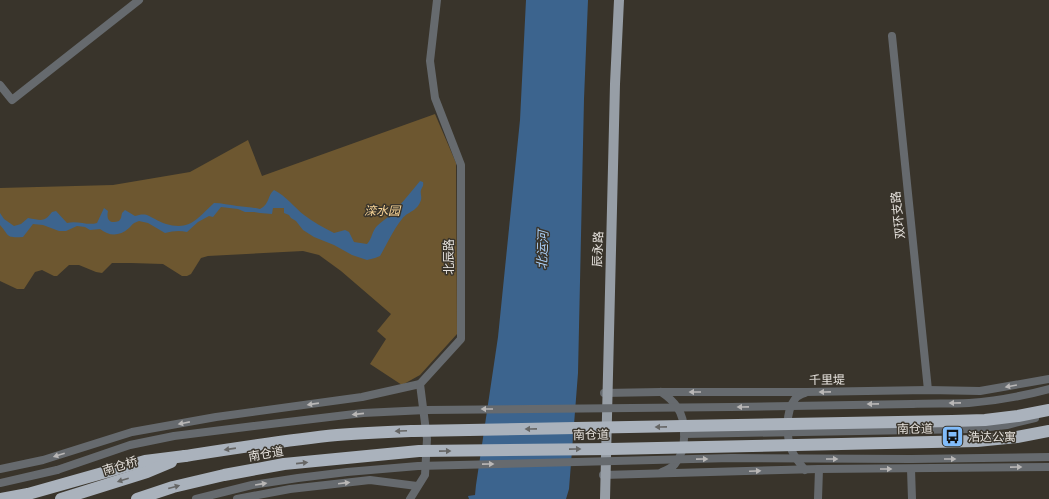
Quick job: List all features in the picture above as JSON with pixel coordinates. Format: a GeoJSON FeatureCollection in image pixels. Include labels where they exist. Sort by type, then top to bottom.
{"type":"FeatureCollection","features":[{"type":"Feature","properties":{"kind":"highway","name":"南仓道"},"geometry":{"type":"LineString","coordinates":[[185,456],[338,435],[375,432],[985,420],[1049,410]]}},
{"type":"Feature","properties":{"kind":"highway","name":"南仓道"},"geometry":{"type":"LineString","coordinates":[[137,499],[173,487],[224,475],[284,464],[419,451],[610,449],[977,441],[1017,437],[1049,431]]}},
{"type":"Feature","properties":{"kind":"highway"},"geometry":{"type":"LineString","coordinates":[[1,499],[28,494],[146,461],[185,456]]}},
{"type":"Feature","properties":{"kind":"highway","name":"南仓桥"},"geometry":{"type":"LineString","coordinates":[[61,499],[147,472],[185,456]]}},
{"type":"Feature","properties":{"kind":"main road","name":"辰永路"},"geometry":{"type":"LineString","coordinates":[[604,499],[606,477],[606,393],[615,0]]}},
{"type":"Feature","properties":{"kind":"main road","name":"辰永路"},"geometry":{"type":"LineString","coordinates":[[606,393],[613,207],[615,84],[619,0]]}},
{"type":"Feature","properties":{"kind":"street"},"geometry":{"type":"LineString","coordinates":[[0,85],[12,100],[139,0]]}},
{"type":"Feature","properties":{"kind":"street","name":"北辰路"},"geometry":{"type":"LineString","coordinates":[[420,384],[461,339],[461,165],[435,98],[430,61],[437,0]]}},
{"type":"Feature","properties":{"kind":"street","name":"双环支路"},"geometry":{"type":"LineString","coordinates":[[892,36],[928,390]]}},
{"type":"Feature","properties":{"kind":"street","name":"千里堤"},"geometry":{"type":"LineString","coordinates":[[606,393],[928,390],[980,391],[1049,379]]}},
{"type":"Feature","properties":{"kind":"street"},"geometry":{"type":"LineString","coordinates":[[0,469],[43,460],[132,432],[216,416],[362,397],[420,384],[427,439],[425,475],[410,499]]}},
{"type":"Feature","properties":{"kind":"street"},"geometry":{"type":"LineString","coordinates":[[0,483],[57,470],[130,445],[174,436],[363,413],[426,410],[707,408],[968,403],[995,400],[1049,389]]}},
{"type":"Feature","properties":{"kind":"street"},"geometry":{"type":"LineString","coordinates":[[660,392],[669,398],[682,414],[684,434],[681,455],[675,464],[660,474]]}},
{"type":"Feature","properties":{"kind":"street"},"geometry":{"type":"LineString","coordinates":[[805,470],[790,447],[787,432],[791,406],[798,396],[806,392]]}},
{"type":"Feature","properties":{"kind":"street"},"geometry":{"type":"LineString","coordinates":[[684,434],[972,429],[1007,425],[1049,415]]}},
{"type":"Feature","properties":{"kind":"street"},"geometry":{"type":"LineString","coordinates":[[196,499],[252,485],[298,478],[418,466],[723,459],[1049,457]]}},
{"type":"Feature","properties":{"kind":"street"},"geometry":{"type":"LineString","coordinates":[[606,477],[819,469],[1049,467]]}},
{"type":"Feature","properties":{"kind":"street"},"geometry":{"type":"LineString","coordinates":[[818,499],[819,469]]}},
{"type":"Feature","properties":{"kind":"street"},"geometry":{"type":"LineString","coordinates":[[911,469],[912,499]]}},
{"type":"Feature","properties":{"kind":"street"},"geometry":{"type":"LineString","coordinates":[[236,499],[290,489],[370,480],[417,486]]}},
{"type":"Feature","properties":{"kind":"green space","name":"滦水园"},"geometry":{"type":"Polygon","coordinates":[[[435,114],[456,163],[457,334],[420,375],[402,385],[370,364],[386,339],[377,331],[391,314],[341,271],[319,255],[303,251],[208,256],[201,258],[191,274],[187,276],[182,276],[163,264],[112,263],[102,273],[79,265],[69,265],[57,276],[42,270],[35,272],[24,289],[17,289],[0,281],[0,188],[113,185],[190,172],[248,140],[262,176],[435,114]]]}},
{"type":"Feature","properties":{"kind":"water","name":"北运河"},"geometry":{"type":"Polygon","coordinates":[[[526,0],[588,0],[584,99],[578,373],[569,489],[566,499],[469,499],[468,496],[475,495],[498,337],[520,120],[526,0]]]}},
{"type":"Feature","properties":{"kind":"water"},"geometry":{"type":"Polygon","coordinates":[[[420,181],[423,182],[423,185],[421,199],[417,207],[404,216],[393,232],[380,256],[367,260],[352,255],[334,245],[314,237],[303,230],[289,215],[284,213],[284,208],[273,208],[272,214],[245,212],[238,209],[221,207],[213,217],[209,216],[198,222],[187,232],[176,231],[165,233],[148,223],[139,221],[122,233],[118,234],[110,234],[100,229],[90,230],[85,227],[77,226],[66,231],[59,231],[43,225],[33,224],[23,237],[10,237],[0,225],[0,213],[4,219],[14,226],[21,224],[28,218],[42,220],[47,218],[52,212],[56,211],[67,223],[75,222],[93,224],[97,223],[104,208],[108,211],[108,219],[111,222],[119,221],[125,210],[135,216],[147,215],[168,224],[182,226],[194,221],[214,203],[260,209],[265,205],[274,190],[286,198],[304,215],[319,225],[334,233],[345,230],[349,232],[354,242],[367,244],[377,226],[392,214],[420,181]]]}},
{"type":"Feature","properties":{"kind":"place","name":"浩达公寓"},"geometry":{"type":"Point","coordinates":[953,437]}}]}
